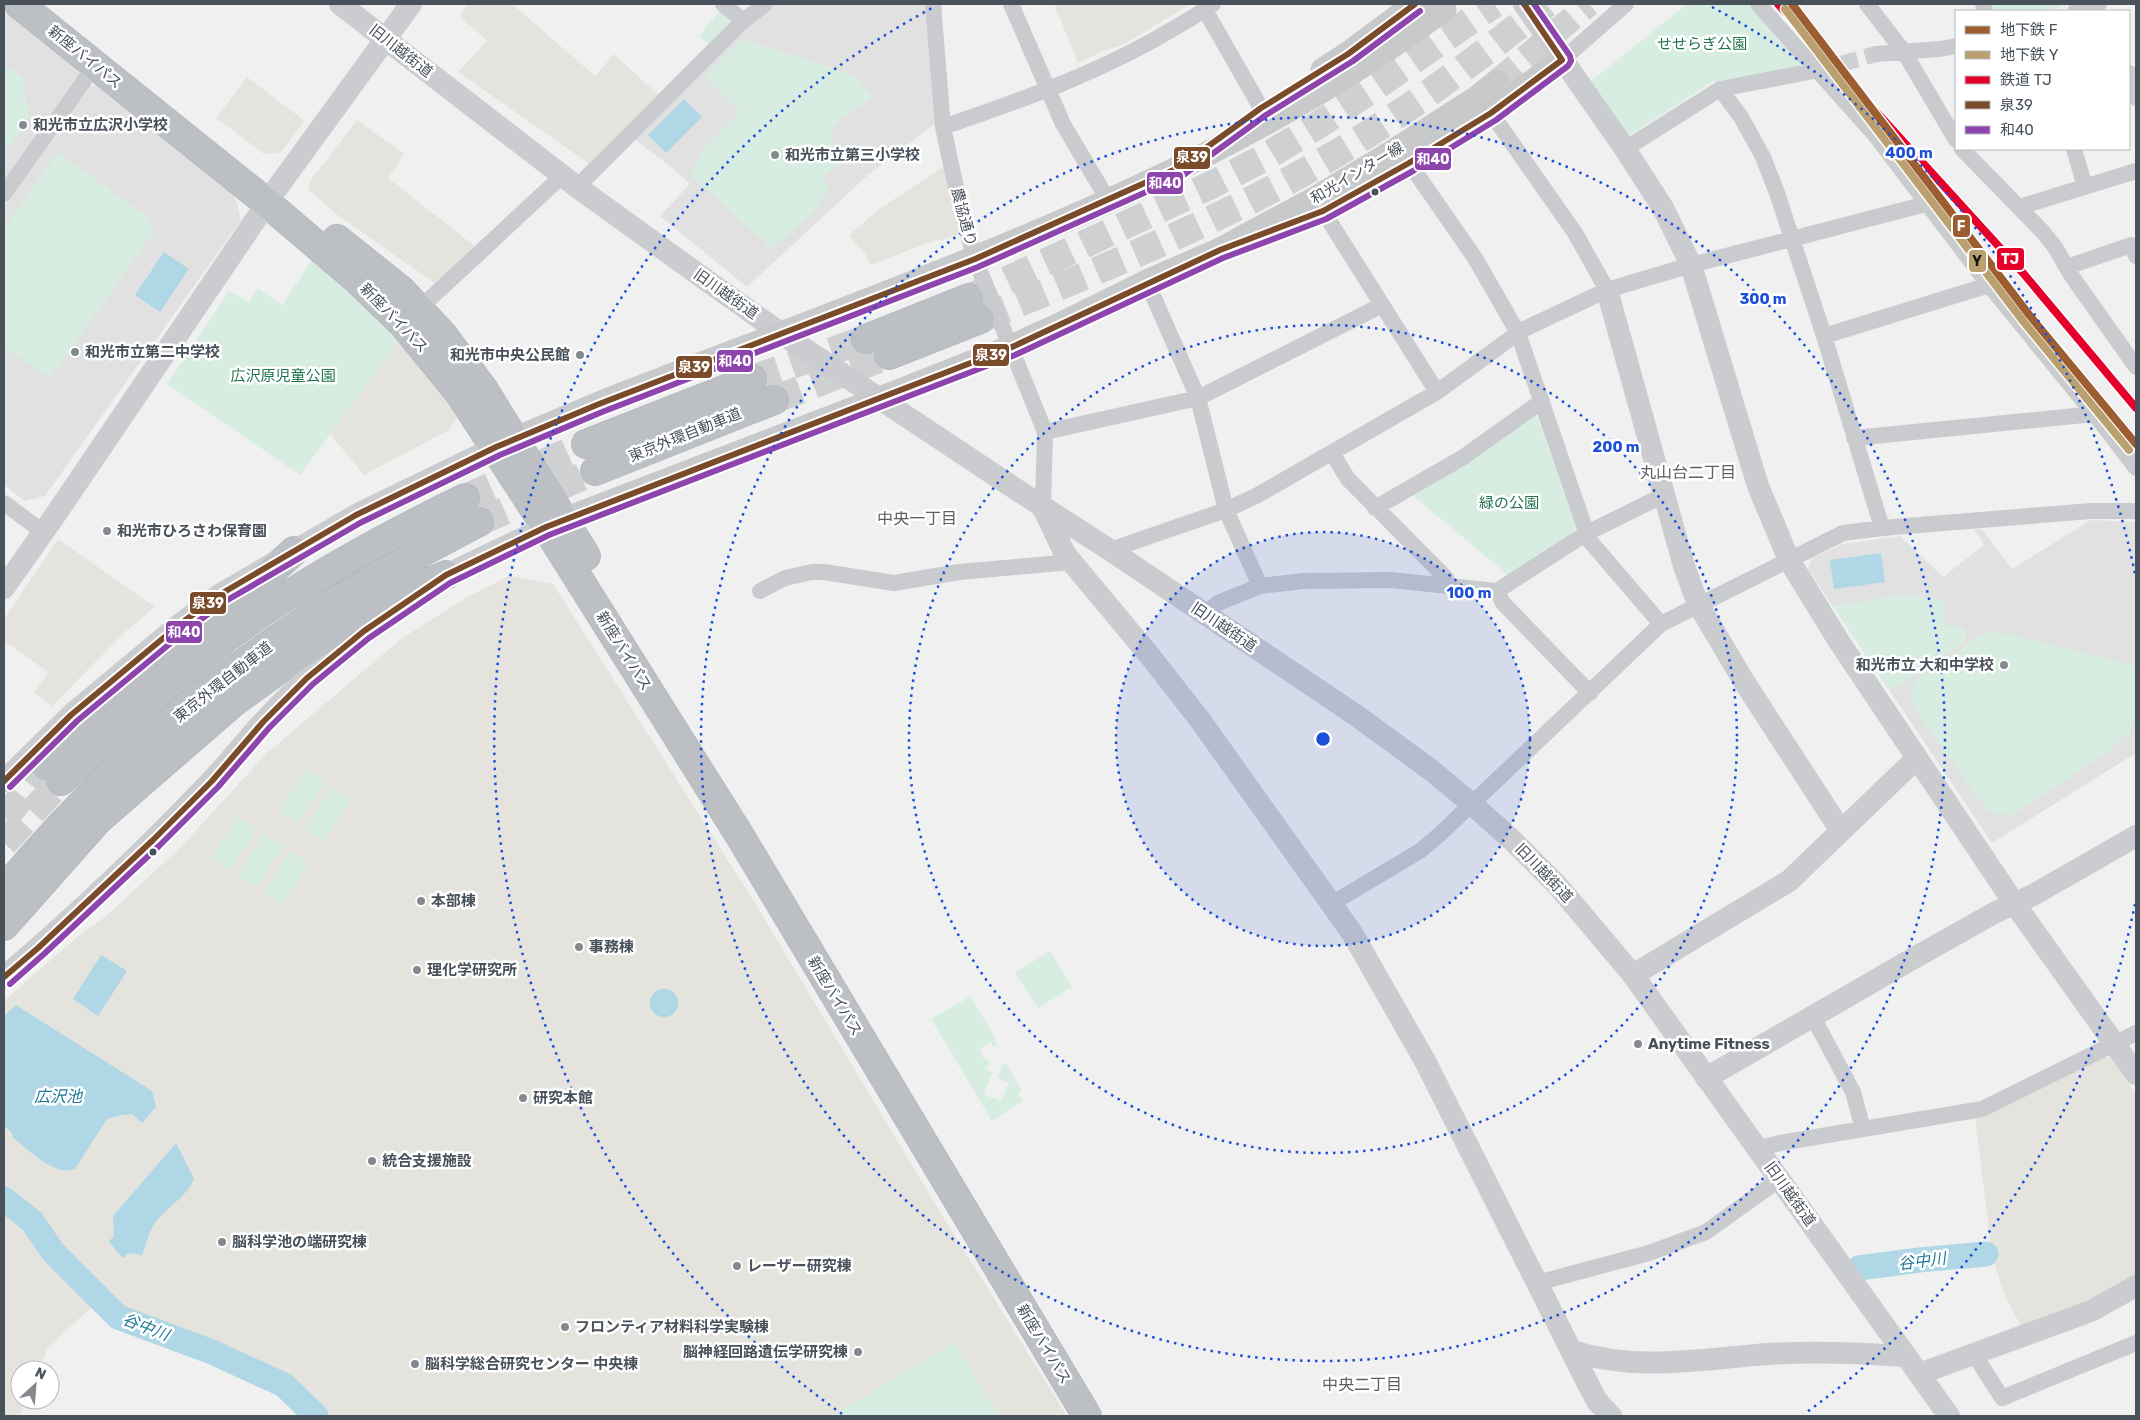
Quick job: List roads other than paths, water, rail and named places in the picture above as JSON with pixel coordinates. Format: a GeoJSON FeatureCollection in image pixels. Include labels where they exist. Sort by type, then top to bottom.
{"type":"FeatureCollection","features":[{"type":"Feature","properties":{"kind":"highway","name":"新座バイパス"},"geometry":{"type":"LineString","coordinates":[[20,4],[95,65],[271,197],[373,267],[420,308],[484,390],[505,443],[1103,1416]]}},
{"type":"Feature","properties":{"kind":"highway","name":"新座バイパス"},"geometry":{"type":"LineString","coordinates":[[41,4],[271,197],[403,324],[460,394],[505,443]]}},
{"type":"Feature","properties":{"kind":"highway"},"geometry":{"type":"LineString","coordinates":[[866,339],[975,308],[889,355]]}},
{"type":"Feature","properties":{"kind":"highway","name":"東京外環自動車道"},"geometry":{"type":"LineString","coordinates":[[586,444],[752,379]]}},
{"type":"Feature","properties":{"kind":"highway","name":"東京外環自動車道"},"geometry":{"type":"LineString","coordinates":[[595,471],[774,400]]}},
{"type":"Feature","properties":{"kind":"highway","name":"東京外環自動車道"},"geometry":{"type":"LineString","coordinates":[[294,551],[254,588],[124,691],[76,734],[54,773],[117,729],[198,659],[272,606],[336,566],[465,498]]}},
{"type":"Feature","properties":{"kind":"highway","name":"東京外環自動車道"},"geometry":{"type":"LineString","coordinates":[[4,890],[69,817],[141,747],[216,685],[291,629],[362,585],[479,522]]}},
{"type":"Feature","properties":{"kind":"highway","name":"新座バイパス"},"geometry":{"type":"LineString","coordinates":[[555,524],[1087,1416]]}},
{"type":"Feature","properties":{"kind":"highway"},"geometry":{"type":"LineString","coordinates":[[4,926],[98,820],[234,702],[307,649],[388,599],[446,575]]}},
{"type":"Feature","properties":{"kind":"main road"},"geometry":{"type":"LineString","coordinates":[[1178,168],[1261,108],[1348,54],[1404,7]]}},
{"type":"Feature","properties":{"kind":"main road"},"geometry":{"type":"LineString","coordinates":[[505,443],[599,404],[975,260],[1178,168],[1265,124],[1311,97],[1417,29],[1444,8]]}},
{"type":"Feature","properties":{"kind":"main road"},"geometry":{"type":"LineString","coordinates":[[1220,250],[1324,211],[1410,163],[1491,113],[1562,60]]}},
{"type":"Feature","properties":{"kind":"main road","name":"和光インター線"},"geometry":{"type":"LineString","coordinates":[[555,524],[1012,347],[1147,282],[1220,250],[1313,200],[1388,155],[1478,98],[1497,82]]}},
{"type":"Feature","properties":{"kind":"street","name":"旧川越街道"},"geometry":{"type":"LineString","coordinates":[[340,4],[570,182],[782,334],[1110,550],[1357,716],[1474,805],[1558,886],[1633,975],[1949,1416]]}},
{"type":"Feature","properties":{"kind":"street"},"geometry":{"type":"LineString","coordinates":[[4,588],[271,197],[411,4]]}},
{"type":"Feature","properties":{"kind":"street"},"geometry":{"type":"LineString","coordinates":[[723,4],[743,21]]}},
{"type":"Feature","properties":{"kind":"street"},"geometry":{"type":"LineString","coordinates":[[420,308],[570,182],[743,21],[764,4]]}},
{"type":"Feature","properties":{"kind":"street","name":"農協通り"},"geometry":{"type":"LineString","coordinates":[[933,4],[944,127],[956,192],[975,260],[1045,432],[1042,507]]}},
{"type":"Feature","properties":{"kind":"street"},"geometry":{"type":"LineString","coordinates":[[1011,4],[1048,91],[1068,132],[1108,200]]}},
{"type":"Feature","properties":{"kind":"street"},"geometry":{"type":"LineString","coordinates":[[1524,4],[1663,208],[1691,265],[1758,486],[1789,560],[1838,640],[2014,904],[2136,1074]]}},
{"type":"Feature","properties":{"kind":"street"},"geometry":{"type":"LineString","coordinates":[[1562,60],[1626,4]]}},
{"type":"Feature","properties":{"kind":"street"},"geometry":{"type":"LineString","coordinates":[[1758,4],[1819,70],[1875,135],[1988,285],[2136,468]]}},
{"type":"Feature","properties":{"kind":"street"},"geometry":{"type":"LineString","coordinates":[[1867,4],[1904,52],[1955,138]]}},
{"type":"Feature","properties":{"kind":"street"},"geometry":{"type":"LineString","coordinates":[[2078,10],[2099,4]]}},
{"type":"Feature","properties":{"kind":"street"},"geometry":{"type":"LineString","coordinates":[[944,127],[1048,91],[1139,49],[1209,7],[1261,108]]}},
{"type":"Feature","properties":{"kind":"street"},"geometry":{"type":"LineString","coordinates":[[1876,54],[1955,46]]}},
{"type":"Feature","properties":{"kind":"street"},"geometry":{"type":"LineString","coordinates":[[4,194],[95,65]]}},
{"type":"Feature","properties":{"kind":"street"},"geometry":{"type":"LineString","coordinates":[[1625,150],[1720,89],[1819,70]]}},
{"type":"Feature","properties":{"kind":"street"},"geometry":{"type":"LineString","coordinates":[[2130,77],[2136,98]]}},
{"type":"Feature","properties":{"kind":"street"},"geometry":{"type":"LineString","coordinates":[[1720,89],[1741,117],[1762,157],[1792,239],[1824,336],[1882,528]]}},
{"type":"Feature","properties":{"kind":"street"},"geometry":{"type":"LineString","coordinates":[[1491,113],[1565,219],[1607,290],[1684,566],[1698,604],[1745,683],[1841,831]]}},
{"type":"Feature","properties":{"kind":"street"},"geometry":{"type":"LineString","coordinates":[[1966,150],[2022,208],[2055,247],[2071,275],[2136,367]]}},
{"type":"Feature","properties":{"kind":"street"},"geometry":{"type":"LineString","coordinates":[[2074,150],[2085,187]]}},
{"type":"Feature","properties":{"kind":"street"},"geometry":{"type":"LineString","coordinates":[[1410,163],[1475,258],[1518,333],[1589,540],[1661,624]]}},
{"type":"Feature","properties":{"kind":"street"},"geometry":{"type":"LineString","coordinates":[[2022,208],[2136,171]]}},
{"type":"Feature","properties":{"kind":"street"},"geometry":{"type":"LineString","coordinates":[[1110,550],[1226,510],[1256,496],[1438,392],[1518,333],[1607,290],[1691,265],[1926,204]]}},
{"type":"Feature","properties":{"kind":"street"},"geometry":{"type":"LineString","coordinates":[[1324,211],[1438,392]]}},
{"type":"Feature","properties":{"kind":"street"},"geometry":{"type":"LineString","coordinates":[[2067,267],[2131,245],[2136,256]]}},
{"type":"Feature","properties":{"kind":"street"},"geometry":{"type":"LineString","coordinates":[[1147,282],[1198,398],[1226,510],[1260,586]]}},
{"type":"Feature","properties":{"kind":"street"},"geometry":{"type":"LineString","coordinates":[[1824,336],[1988,285]]}},
{"type":"Feature","properties":{"kind":"street"},"geometry":{"type":"LineString","coordinates":[[1045,432],[1198,398],[1382,305]]}},
{"type":"Feature","properties":{"kind":"street"},"geometry":{"type":"LineString","coordinates":[[1375,508],[1462,458],[1542,402]]}},
{"type":"Feature","properties":{"kind":"street"},"geometry":{"type":"LineString","coordinates":[[1854,438],[2094,414]]}},
{"type":"Feature","properties":{"kind":"street"},"geometry":{"type":"LineString","coordinates":[[4,781],[71,715],[180,625],[219,596],[356,515],[505,443]]}},
{"type":"Feature","properties":{"kind":"street"},"geometry":{"type":"LineString","coordinates":[[1332,453],[1348,479],[1446,578],[1448,585]]}},
{"type":"Feature","properties":{"kind":"street"},"geometry":{"type":"LineString","coordinates":[[1204,614],[1218,603],[1260,586],[1304,581],[1392,580],[1497,591],[1587,533],[1664,495]]}},
{"type":"Feature","properties":{"kind":"street"},"geometry":{"type":"LineString","coordinates":[[4,503],[44,532]]}},
{"type":"Feature","properties":{"kind":"street"},"geometry":{"type":"LineString","coordinates":[[1042,507],[1065,554],[1150,656],[1200,720],[1352,933],[1425,1061],[1598,1401],[1612,1416]]}},
{"type":"Feature","properties":{"kind":"street"},"geometry":{"type":"LineString","coordinates":[[1331,904],[1420,851],[1474,805],[1661,624],[1843,533],[1882,528],[2091,511],[2136,511]]}},
{"type":"Feature","properties":{"kind":"street"},"geometry":{"type":"LineString","coordinates":[[4,977],[38,948],[153,840],[212,781],[263,722],[307,678],[364,631],[446,575],[555,524]]}},
{"type":"Feature","properties":{"kind":"street"},"geometry":{"type":"LineString","coordinates":[[760,591],[785,578],[812,572],[824,572],[894,583],[959,572],[1071,562]]}},
{"type":"Feature","properties":{"kind":"street"},"geometry":{"type":"LineString","coordinates":[[1497,591],[1503,603],[1590,693]]}},
{"type":"Feature","properties":{"kind":"street"},"geometry":{"type":"LineString","coordinates":[[1633,975],[1789,882],[1916,758]]}},
{"type":"Feature","properties":{"kind":"street"},"geometry":{"type":"LineString","coordinates":[[1706,1078],[1924,952],[2033,895],[2136,836]]}},
{"type":"Feature","properties":{"kind":"street"},"geometry":{"type":"LineString","coordinates":[[1813,1017],[1852,1092],[1863,1129]]}},
{"type":"Feature","properties":{"kind":"street"},"geometry":{"type":"LineString","coordinates":[[1756,1149],[1780,1143],[1982,1109],[2136,1033]]}},
{"type":"Feature","properties":{"kind":"street"},"geometry":{"type":"LineString","coordinates":[[1537,1283],[1649,1253],[1706,1232],[1780,1179]]}},
{"type":"Feature","properties":{"kind":"street"},"geometry":{"type":"LineString","coordinates":[[1919,1374],[2091,1311],[2136,1286]]}},
{"type":"Feature","properties":{"kind":"street"},"geometry":{"type":"LineString","coordinates":[[1974,1354],[2002,1398],[2136,1342]]}},
{"type":"Feature","properties":{"kind":"street"},"geometry":{"type":"LineString","coordinates":[[1572,1351],[1594,1358],[1636,1364],[1807,1352],[1848,1352],[1905,1356]]}},
{"type":"Feature","properties":{"kind":"water"},"geometry":{"type":"Polygon","coordinates":[[[684,99],[702,117],[666,153],[648,135],[684,99]]]}},
{"type":"Feature","properties":{"kind":"water"},"geometry":{"type":"Polygon","coordinates":[[[164,252],[189,269],[160,312],[135,295],[164,252]]]}},
{"type":"Feature","properties":{"kind":"water"},"geometry":{"type":"Polygon","coordinates":[[[1881,553],[1885,582],[1834,589],[1830,560],[1881,553]]]}},
{"type":"Feature","properties":{"kind":"water"},"geometry":{"type":"Polygon","coordinates":[[[101,955],[127,971],[98,1016],[73,999],[101,955]]]}},
{"type":"Feature","properties":{"kind":"water"},"geometry":{"type":"Polygon","coordinates":[[[664,989],[674,993],[678,1003],[674,1013],[664,1017],[654,1013],[650,1003],[654,993],[664,989]]]}},
{"type":"Feature","properties":{"kind":"water","name":"広沢池"},"geometry":{"type":"Polygon","coordinates":[[[16,1005],[152,1091],[156,1107],[142,1123],[132,1114],[107,1119],[75,1169],[59,1169],[42,1161],[13,1138],[12,1133],[4,1126],[4,1016],[16,1005]]]}},
{"type":"Feature","properties":{"kind":"water"},"geometry":{"type":"Polygon","coordinates":[[[176,1143],[194,1179],[182,1196],[155,1223],[142,1255],[129,1253],[123,1258],[109,1241],[114,1236],[113,1216],[176,1143]]]}},
{"type":"Feature","properties":{"kind":"waterway","name":"谷中川"},"geometry":{"type":"LineString","coordinates":[[4,1199],[32,1221],[53,1252],[118,1317],[212,1352],[284,1385],[316,1416]]}},
{"type":"Feature","properties":{"kind":"waterway","name":"谷中川"},"geometry":{"type":"LineString","coordinates":[[1859,1268],[1986,1254]]}},
{"type":"Feature","properties":{"kind":"tunnel"},"geometry":{"type":"LineString","coordinates":[[969,298],[1211,185],[1262,159],[1375,87],[1494,4]]}},
{"type":"Feature","properties":{"kind":"tunnel"},"geometry":{"type":"LineString","coordinates":[[980,319],[1172,238],[1247,202],[1319,164],[1419,100],[1546,4]]}},
{"type":"Feature","properties":{"kind":"tunnel"},"geometry":{"type":"LineString","coordinates":[[1497,82],[1589,4]]}},
{"type":"Feature","properties":{"kind":"tunnel"},"geometry":{"type":"LineString","coordinates":[[1819,70],[1876,54]]}},
{"type":"Feature","properties":{"kind":"tunnel"},"geometry":{"type":"LineString","coordinates":[[752,379],[866,339]]}},
{"type":"Feature","properties":{"kind":"tunnel"},"geometry":{"type":"LineString","coordinates":[[774,400],[889,355]]}},
{"type":"Feature","properties":{"kind":"tunnel"},"geometry":{"type":"LineString","coordinates":[[465,498],[586,444]]}},
{"type":"Feature","properties":{"kind":"tunnel"},"geometry":{"type":"LineString","coordinates":[[479,522],[595,471]]}},
{"type":"Feature","properties":{"kind":"tunnel"},"geometry":{"type":"LineString","coordinates":[[5,818],[46,765]]}},
{"type":"Feature","properties":{"kind":"tunnel"},"geometry":{"type":"LineString","coordinates":[[4,843],[61,781]]}},
{"type":"Feature","properties":{"kind":"metro line","name":"F"},"geometry":{"type":"LineString","coordinates":[[1792,4],[2030,316],[2136,444]]}},
{"type":"Feature","properties":{"kind":"metro line","name":"Y"},"geometry":{"type":"LineString","coordinates":[[1785,9],[2023,321],[2129,450]]}},
{"type":"Feature","properties":{"kind":"rail line","name":"TJ"},"geometry":{"type":"LineString","coordinates":[[1778,4],[2023,273],[2136,408]]}},
{"type":"Feature","properties":{"kind":"place","name":"和光市立広沢小学校"},"geometry":{"type":"Point","coordinates":[23,125]}},
{"type":"Feature","properties":{"kind":"place","name":"和光市立第三小学校"},"geometry":{"type":"Point","coordinates":[775,155]}},
{"type":"Feature","properties":{"kind":"place","name":"和光市立第二中学校"},"geometry":{"type":"Point","coordinates":[75,352]}},
{"type":"Feature","properties":{"kind":"place","name":"和光市中央公民館"},"geometry":{"type":"Point","coordinates":[580,355]}},
{"type":"Feature","properties":{"kind":"place","name":"和光市ひろさわ保育園"},"geometry":{"type":"Point","coordinates":[107,531]}},
{"type":"Feature","properties":{"kind":"place","name":"和光市立 大和中学校"},"geometry":{"type":"Point","coordinates":[2004,665]}},
{"type":"Feature","properties":{"kind":"place","name":"本部棟"},"geometry":{"type":"Point","coordinates":[421,901]}},
{"type":"Feature","properties":{"kind":"place","name":"事務棟"},"geometry":{"type":"Point","coordinates":[579,947]}},
{"type":"Feature","properties":{"kind":"place","name":"理化学研究所"},"geometry":{"type":"Point","coordinates":[417,970]}},
{"type":"Feature","properties":{"kind":"place","name":"Anytime Fitness"},"geometry":{"type":"Point","coordinates":[1638,1044]}},
{"type":"Feature","properties":{"kind":"place","name":"研究本館"},"geometry":{"type":"Point","coordinates":[523,1098]}},
{"type":"Feature","properties":{"kind":"place","name":"統合支援施設"},"geometry":{"type":"Point","coordinates":[372,1161]}},
{"type":"Feature","properties":{"kind":"place","name":"脳科学池の端研究棟"},"geometry":{"type":"Point","coordinates":[222,1242]}},
{"type":"Feature","properties":{"kind":"place","name":"レーザー研究棟"},"geometry":{"type":"Point","coordinates":[737,1266]}},
{"type":"Feature","properties":{"kind":"place","name":"フロンティア材料科学実験棟"},"geometry":{"type":"Point","coordinates":[565,1327]}},
{"type":"Feature","properties":{"kind":"place","name":"脳神経回路遺伝学研究棟"},"geometry":{"type":"Point","coordinates":[858,1352]}},
{"type":"Feature","properties":{"kind":"place","name":"脳科学総合研究センター 中央棟"},"geometry":{"type":"Point","coordinates":[415,1364]}},
{"type":"Feature","properties":{"kind":"district","name":"丸山台二丁目"},"geometry":{"type":"Point","coordinates":[1688,472]}},
{"type":"Feature","properties":{"kind":"district","name":"中央一丁目"},"geometry":{"type":"Point","coordinates":[917,518]}},
{"type":"Feature","properties":{"kind":"district","name":"中央二丁目"},"geometry":{"type":"Point","coordinates":[1362,1384]}},
{"type":"Feature","properties":{"kind":"park label","name":"せせらぎ公園"},"geometry":{"type":"Point","coordinates":[1702,44]}},
{"type":"Feature","properties":{"kind":"park label","name":"広沢原児童公園"},"geometry":{"type":"Point","coordinates":[283,376]}},
{"type":"Feature","properties":{"kind":"park label","name":"緑の公園"},"geometry":{"type":"Point","coordinates":[1509,503]}}]}
